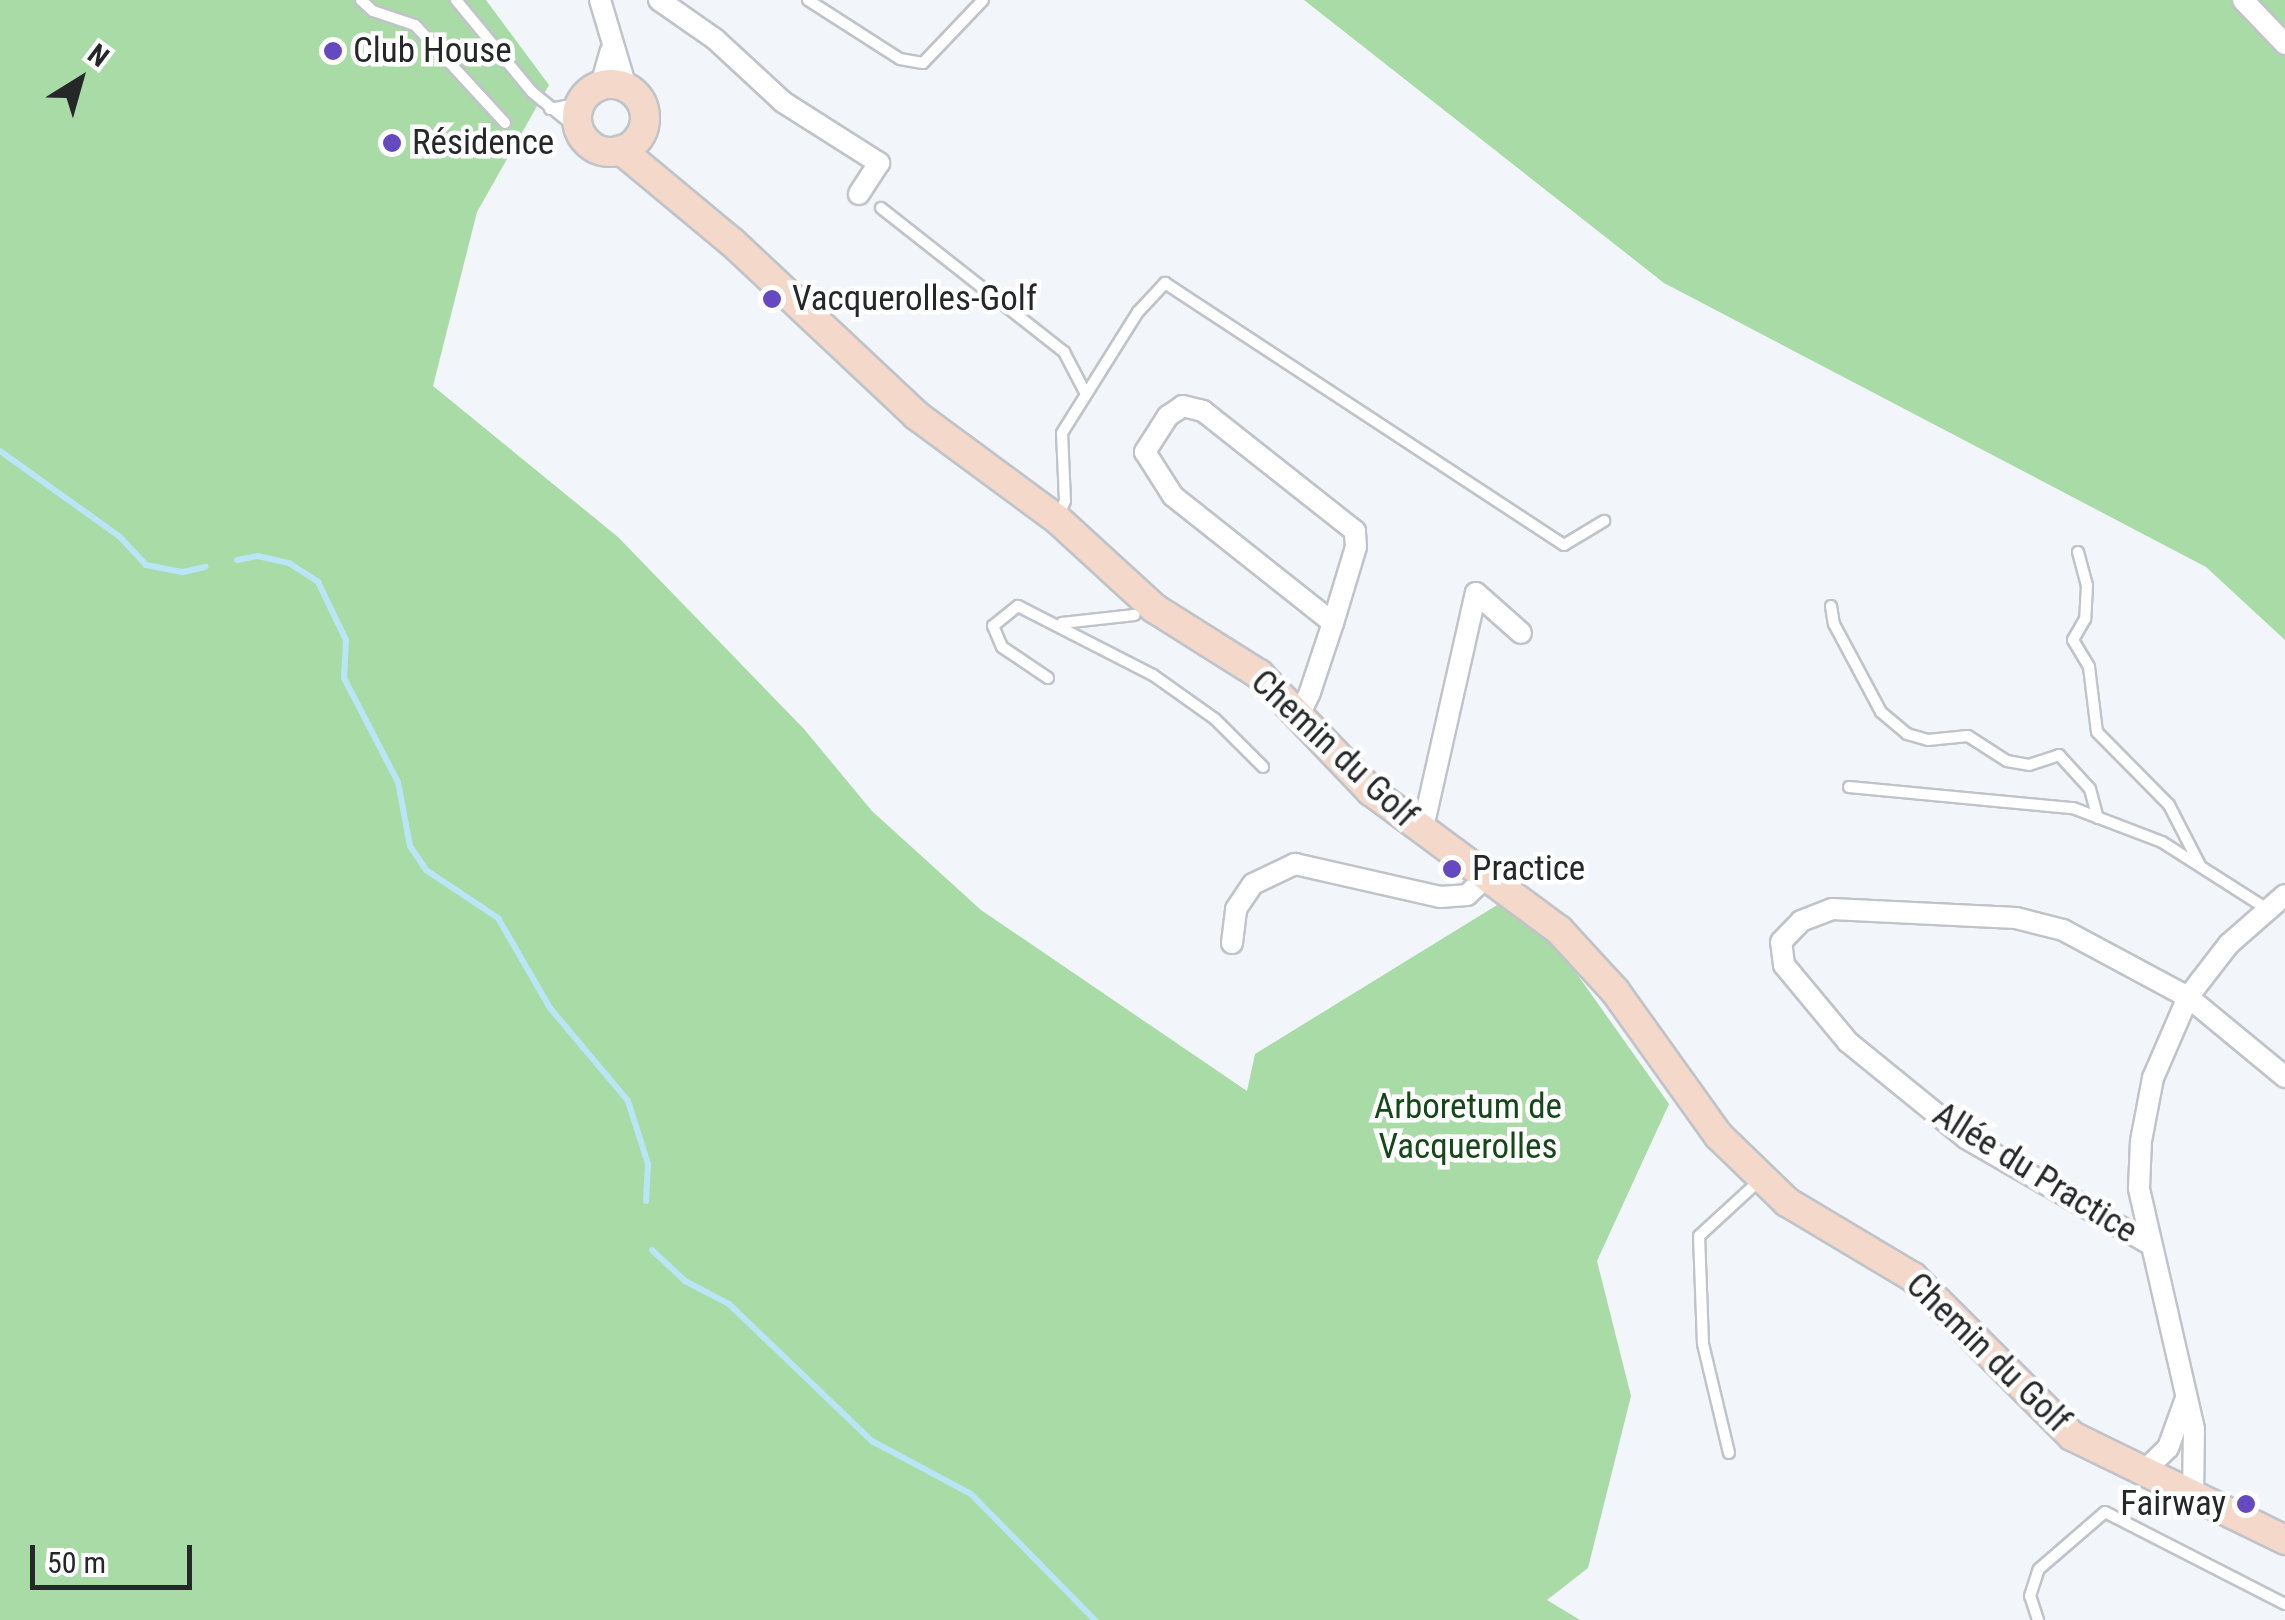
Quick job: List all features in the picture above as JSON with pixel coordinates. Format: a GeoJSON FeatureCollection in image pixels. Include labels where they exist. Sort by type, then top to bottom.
{"type":"FeatureCollection","features":[{"type":"Feature","properties":{"kind":"street"},"geometry":{"type":"LineString","coordinates":[[600,0],[611,50],[597,102],[642,104],[650,176]]}},
{"type":"Feature","properties":{"kind":"street"},"geometry":{"type":"LineString","coordinates":[[659,0],[715,39],[783,102],[879,163],[859,194]]}},
{"type":"Feature","properties":{"kind":"street"},"geometry":{"type":"LineString","coordinates":[[2243,0],[2285,44]]}},
{"type":"Feature","properties":{"kind":"street","name":"Chemin du Golf"},"geometry":{"type":"LineString","coordinates":[[597,102],[600,150],[622,150],[732,242],[905,405],[1057,519],[1121,583],[1259,674],[1422,832],[1574,944],[1719,1136],[1761,1180],[1913,1277],[2042,1412],[2142,1474],[2285,1540]]}},
{"type":"Feature","properties":{"kind":"street"},"geometry":{"type":"LineString","coordinates":[[622,150],[644,128]]}},
{"type":"Feature","properties":{"kind":"street"},"geometry":{"type":"LineString","coordinates":[[1299,715],[1333,623],[1356,547],[1355,531],[1203,411],[1183,406],[1168,416],[1145,452],[1173,496],[1333,623]]}},
{"type":"Feature","properties":{"kind":"street"},"geometry":{"type":"LineString","coordinates":[[1422,832],[1476,593],[1522,633]]}},
{"type":"Feature","properties":{"kind":"street"},"geometry":{"type":"LineString","coordinates":[[1232,942],[1236,909],[1253,884],[1296,864],[1440,898],[1468,895],[1486,876]]}},
{"type":"Feature","properties":{"kind":"street"},"geometry":{"type":"LineString","coordinates":[[2194,1498],[2186,1394],[2139,1188],[2141,1141],[2153,1078],[2188,998],[2229,944],[2285,895]]}},
{"type":"Feature","properties":{"kind":"street","name":"Allée du Practice"},"geometry":{"type":"LineString","coordinates":[[2150,1244],[1966,1138],[1848,1042],[1784,966],[1781,942],[1801,921],[1832,909],[2016,918],[2063,930],[2188,998],[2285,1077]]}},
{"type":"Feature","properties":{"kind":"street"},"geometry":{"type":"LineString","coordinates":[[2142,1474],[2168,1448],[2182,1424],[2186,1394]]}},
{"type":"Feature","properties":{"kind":"street"},"geometry":{"type":"LineString","coordinates":[[2168,1448],[2194,1459]]}},
{"type":"Feature","properties":{"kind":"lane"},"geometry":{"type":"LineString","coordinates":[[361,0],[373,11],[415,25],[505,123]]}},
{"type":"Feature","properties":{"kind":"lane"},"geometry":{"type":"LineString","coordinates":[[456,0],[550,109]]}},
{"type":"Feature","properties":{"kind":"lane"},"geometry":{"type":"LineString","coordinates":[[808,0],[900,59],[923,62],[983,0]]}},
{"type":"Feature","properties":{"kind":"lane"},"geometry":{"type":"LineString","coordinates":[[550,109],[597,102]]}},
{"type":"Feature","properties":{"kind":"lane"},"geometry":{"type":"LineString","coordinates":[[550,109],[597,102]]}},
{"type":"Feature","properties":{"kind":"lane"},"geometry":{"type":"LineString","coordinates":[[880,208],[1064,352],[1086,394]]}},
{"type":"Feature","properties":{"kind":"lane"},"geometry":{"type":"LineString","coordinates":[[1057,519],[1065,500],[1062,433],[1138,312],[1165,283],[1564,546],[1604,521]]}},
{"type":"Feature","properties":{"kind":"lane"},"geometry":{"type":"LineString","coordinates":[[2078,552],[2086,602],[2073,640],[2089,666],[2097,732],[2169,805],[2200,866]]}},
{"type":"Feature","properties":{"kind":"lane"},"geometry":{"type":"LineString","coordinates":[[1048,678],[1002,648],[993,626],[1018,606],[1152,674],[1215,720],[1262,767]]}},
{"type":"Feature","properties":{"kind":"lane"},"geometry":{"type":"LineString","coordinates":[[1831,606],[1834,624],[1881,712],[1907,734],[1928,740],[1968,736],[2007,762],[2029,765],[2059,755],[2090,789],[2098,818]]}},
{"type":"Feature","properties":{"kind":"lane"},"geometry":{"type":"LineString","coordinates":[[1060,624],[1135,615]]}},
{"type":"Feature","properties":{"kind":"lane"},"geometry":{"type":"LineString","coordinates":[[1848,787],[2072,808],[2162,842],[2267,909]]}},
{"type":"Feature","properties":{"kind":"lane"},"geometry":{"type":"LineString","coordinates":[[1729,1453],[1703,1344],[1698,1236],[1761,1180]]}},
{"type":"Feature","properties":{"kind":"lane"},"geometry":{"type":"LineString","coordinates":[[2038,1620],[2030,1596],[2039,1569],[2105,1512],[2285,1604]]}},
{"type":"Feature","properties":{"kind":"green space","name":"Arboretum de Vacquerolles"},"geometry":{"type":"Polygon","coordinates":[[[0,0],[486,0],[549,85],[477,212],[433,386],[618,537],[804,729],[872,811],[981,910],[1247,1091],[1255,1054],[1502,902],[1555,943],[1669,1104],[1597,1261],[1631,1396],[1588,1568],[1547,1600],[1580,1620],[0,1620],[0,0]]]}},
{"type":"Feature","properties":{"kind":"green space"},"geometry":{"type":"Polygon","coordinates":[[[1304,0],[2285,0],[2285,640],[2206,567],[1664,283],[1304,0]]]}},
{"type":"Feature","properties":{"kind":"waterway"},"geometry":{"type":"LineString","coordinates":[[0,451],[120,537],[146,565],[183,572],[205,567]]}},
{"type":"Feature","properties":{"kind":"waterway"},"geometry":{"type":"LineString","coordinates":[[237,560],[258,556],[289,563],[318,582],[346,640],[344,678],[398,782],[410,846],[426,870],[498,918],[550,1008],[628,1101],[648,1164],[646,1201]]}},
{"type":"Feature","properties":{"kind":"waterway"},"geometry":{"type":"LineString","coordinates":[[652,1250],[685,1281],[729,1304],[872,1441],[971,1494],[1095,1620]]}},
{"type":"Feature","properties":{"kind":"place","name":"Club House"},"geometry":{"type":"Point","coordinates":[333,51]}},
{"type":"Feature","properties":{"kind":"place","name":"Résidence"},"geometry":{"type":"Point","coordinates":[392,143]}},
{"type":"Feature","properties":{"kind":"place","name":"Vacquerolles-Golf"},"geometry":{"type":"Point","coordinates":[772,299]}},
{"type":"Feature","properties":{"kind":"place","name":"Practice"},"geometry":{"type":"Point","coordinates":[1452,869]}},
{"type":"Feature","properties":{"kind":"place","name":"Fairway"},"geometry":{"type":"Point","coordinates":[2246,1504]}}]}
